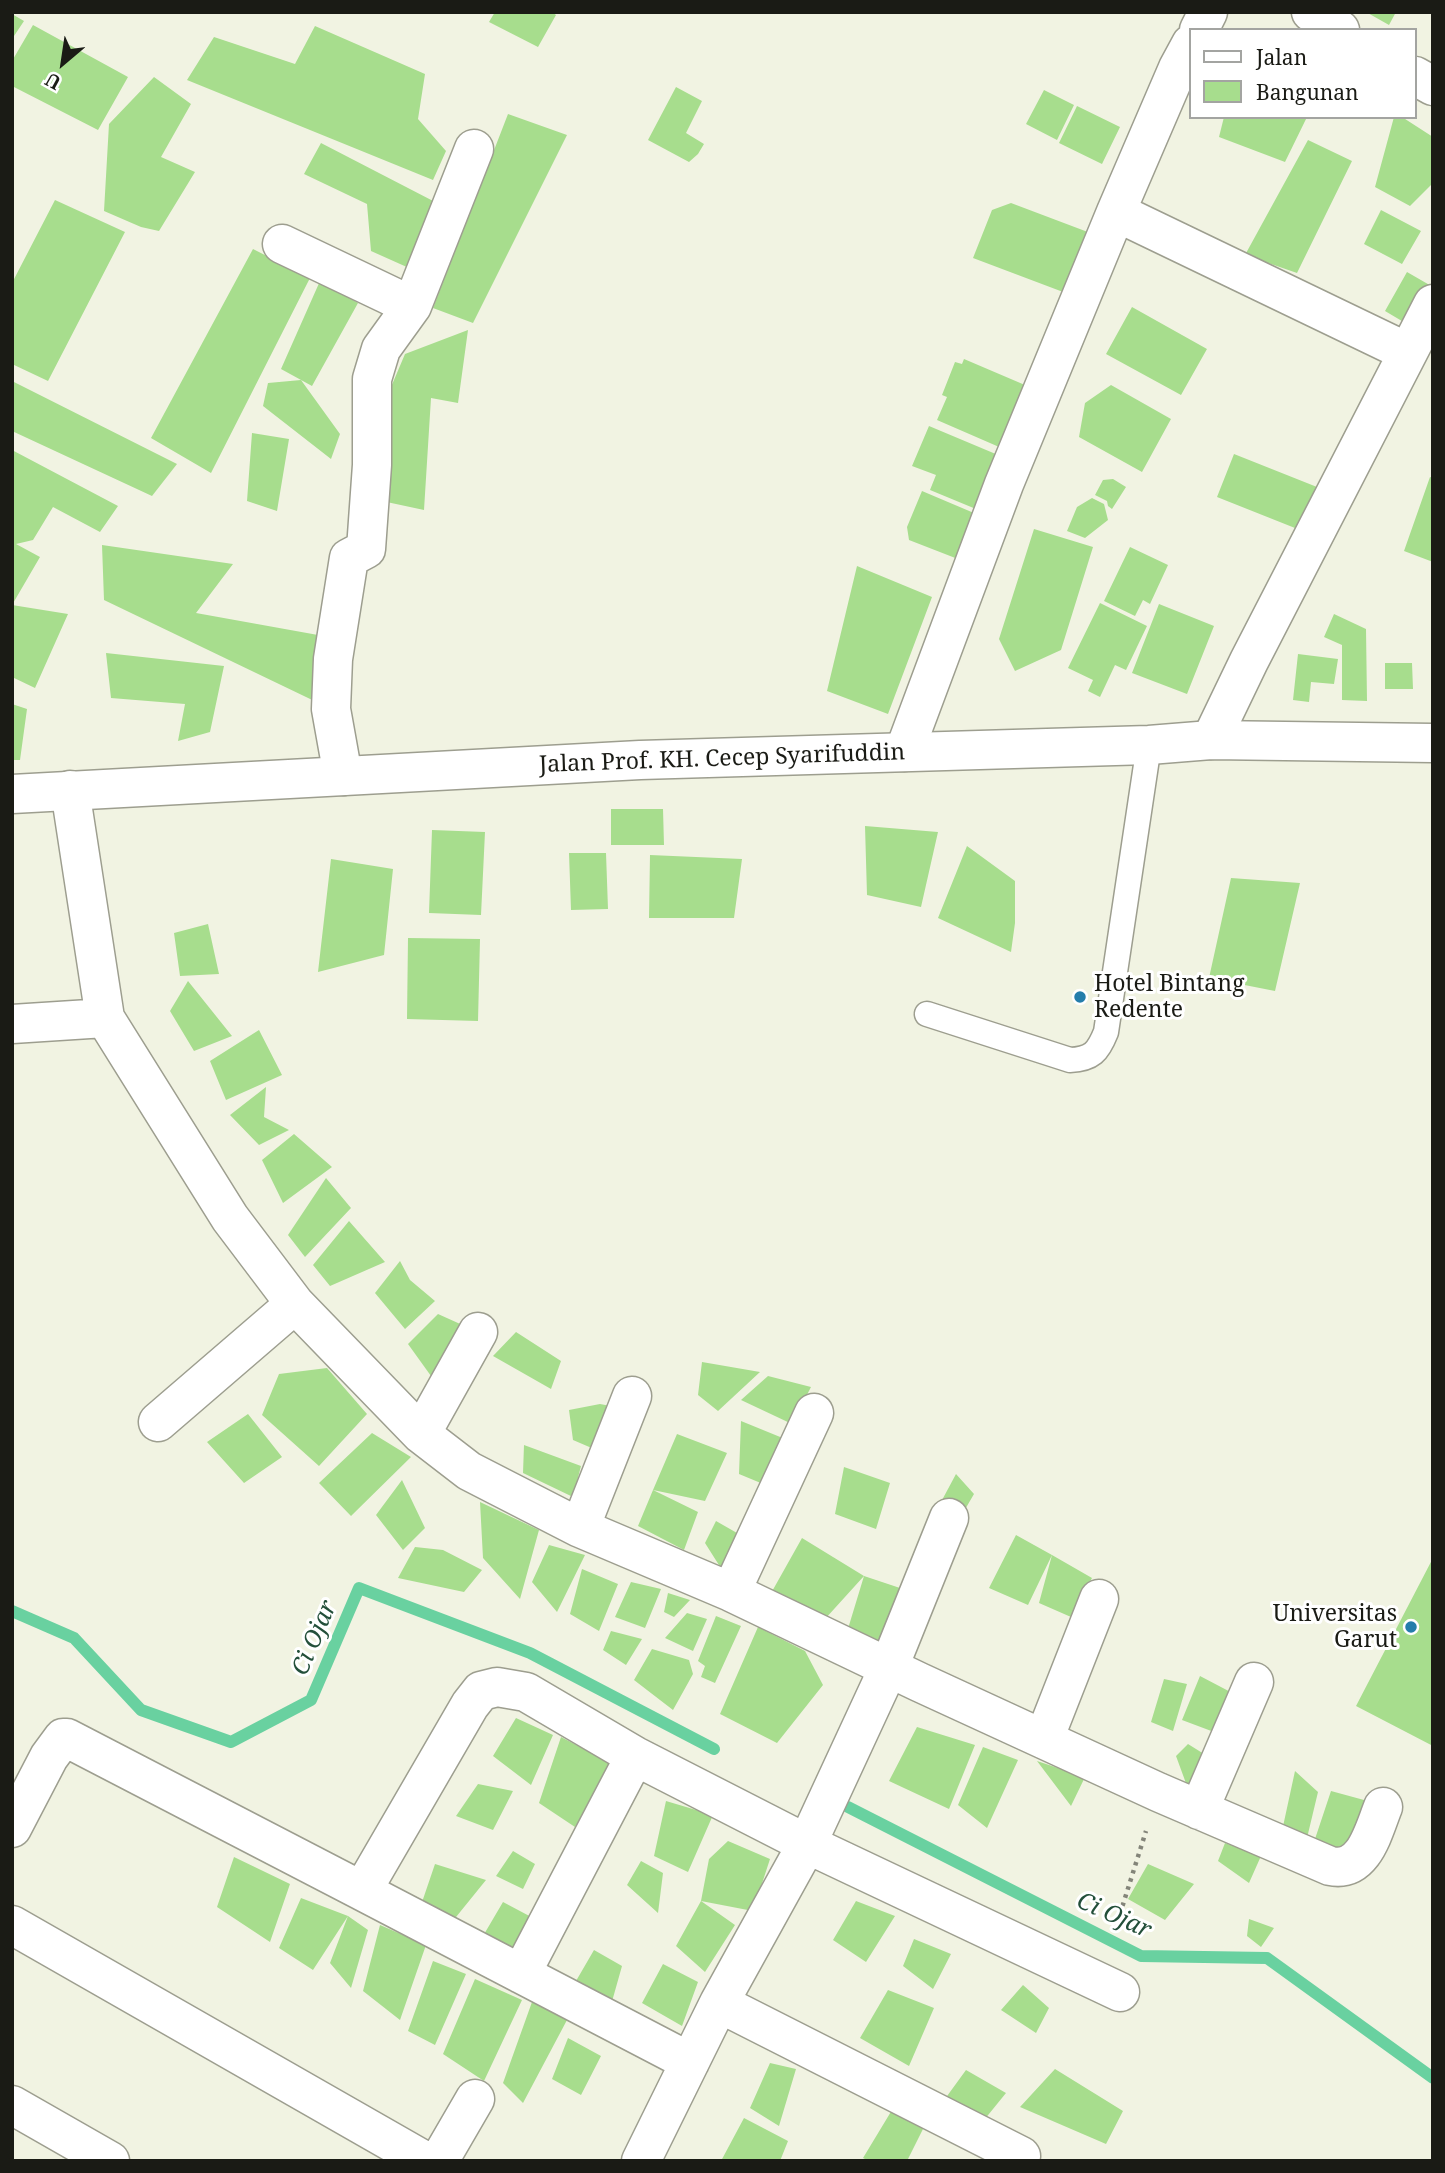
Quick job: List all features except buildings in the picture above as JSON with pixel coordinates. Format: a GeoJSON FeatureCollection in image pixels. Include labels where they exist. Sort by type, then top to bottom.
{"type":"FeatureCollection","features":[{"type":"Feature","properties":{"kind":"street"},"geometry":{"type":"LineString","coordinates":[[1200,28],[1208,12]]}},
{"type":"Feature","properties":{"kind":"street"},"geometry":{"type":"LineString","coordinates":[[1311,12],[1337,28]]}},
{"type":"Feature","properties":{"kind":"street"},"geometry":{"type":"LineString","coordinates":[[904,752],[1004,484],[1116,212],[1190,46]]}},
{"type":"Feature","properties":{"kind":"street"},"geometry":{"type":"LineString","coordinates":[[1417,77],[1433,86]]}},
{"type":"Feature","properties":{"kind":"street"},"geometry":{"type":"LineString","coordinates":[[343,776],[331,709],[332,659],[349,558],[366,549],[372,465],[372,379],[381,349],[412,306],[474,149]]}},
{"type":"Feature","properties":{"kind":"street"},"geometry":{"type":"LineString","coordinates":[[1116,212],[1407,352]]}},
{"type":"Feature","properties":{"kind":"street"},"geometry":{"type":"LineString","coordinates":[[282,244],[412,306]]}},
{"type":"Feature","properties":{"kind":"street"},"geometry":{"type":"LineString","coordinates":[[1211,740],[1433,304]]}},
{"type":"Feature","properties":{"kind":"street","name":"Jalan Prof. KH. Cecep Syarifuddin"},"geometry":{"type":"LineString","coordinates":[[12,794],[640,760],[1149,745],[1211,740],[1433,743]]}},
{"type":"Feature","properties":{"kind":"street"},"geometry":{"type":"LineString","coordinates":[[70,790],[105,1018],[230,1218],[295,1304],[421,1434],[469,1471],[580,1528],[731,1592],[1158,1792],[1330,1866],[1340,1868],[1357,1860],[1365,1850],[1383,1807]]}},
{"type":"Feature","properties":{"kind":"street"},"geometry":{"type":"LineString","coordinates":[[12,1024],[105,1018]]}},
{"type":"Feature","properties":{"kind":"street"},"geometry":{"type":"LineString","coordinates":[[158,1422],[295,1304]]}},
{"type":"Feature","properties":{"kind":"street"},"geometry":{"type":"LineString","coordinates":[[421,1434],[478,1332]]}},
{"type":"Feature","properties":{"kind":"street"},"geometry":{"type":"LineString","coordinates":[[580,1528],[632,1396]]}},
{"type":"Feature","properties":{"kind":"street"},"geometry":{"type":"LineString","coordinates":[[731,1592],[814,1413]]}},
{"type":"Feature","properties":{"kind":"street"},"geometry":{"type":"LineString","coordinates":[[644,2159],[719,2003],[807,1844],[889,1667],[949,1518]]}},
{"type":"Feature","properties":{"kind":"street"},"geometry":{"type":"LineString","coordinates":[[1044,1739],[1099,1598]]}},
{"type":"Feature","properties":{"kind":"street"},"geometry":{"type":"LineString","coordinates":[[1199,1810],[1254,1682]]}},
{"type":"Feature","properties":{"kind":"street"},"geometry":{"type":"LineString","coordinates":[[362,1891],[470,1705],[481,1691],[497,1687],[526,1692],[635,1756],[807,1844],[1120,1992]]}},
{"type":"Feature","properties":{"kind":"street"},"geometry":{"type":"LineString","coordinates":[[12,1828],[49,1756],[63,1738],[67,1738],[690,2062]]}},
{"type":"Feature","properties":{"kind":"street"},"geometry":{"type":"LineString","coordinates":[[521,1974],[635,1756]]}},
{"type":"Feature","properties":{"kind":"street"},"geometry":{"type":"LineString","coordinates":[[12,1925],[425,2161]]}},
{"type":"Feature","properties":{"kind":"street"},"geometry":{"type":"LineString","coordinates":[[719,2003],[1021,2156]]}},
{"type":"Feature","properties":{"kind":"street"},"geometry":{"type":"LineString","coordinates":[[439,2161],[475,2099]]}},
{"type":"Feature","properties":{"kind":"street"},"geometry":{"type":"LineString","coordinates":[[12,2105],[95,2157]]}},
{"type":"Feature","properties":{"kind":"lane"},"geometry":{"type":"LineString","coordinates":[[927,1014],[1070,1059],[1085,1059],[1100,1048],[1106,1032],[1149,745]]}},
{"type":"Feature","properties":{"kind":"path"},"geometry":{"type":"LineString","coordinates":[[1120,1914],[1158,1792]]}},
{"type":"Feature","properties":{"kind":"waterway","name":"Ci Ojar"},"geometry":{"type":"LineString","coordinates":[[12,1611],[74,1638],[141,1710],[231,1742],[311,1700],[359,1588],[530,1653],[714,1749]]}},
{"type":"Feature","properties":{"kind":"waterway","name":"Ci Ojar"},"geometry":{"type":"LineString","coordinates":[[848,1807],[1141,1956],[1267,1958],[1433,2078]]}},
{"type":"Feature","properties":{"kind":"place","name":"Hotel Bintang Redente"},"geometry":{"type":"Point","coordinates":[1080,997]}},
{"type":"Feature","properties":{"kind":"place","name":"Universitas Garut"},"geometry":{"type":"Point","coordinates":[1411,1627]}}]}
